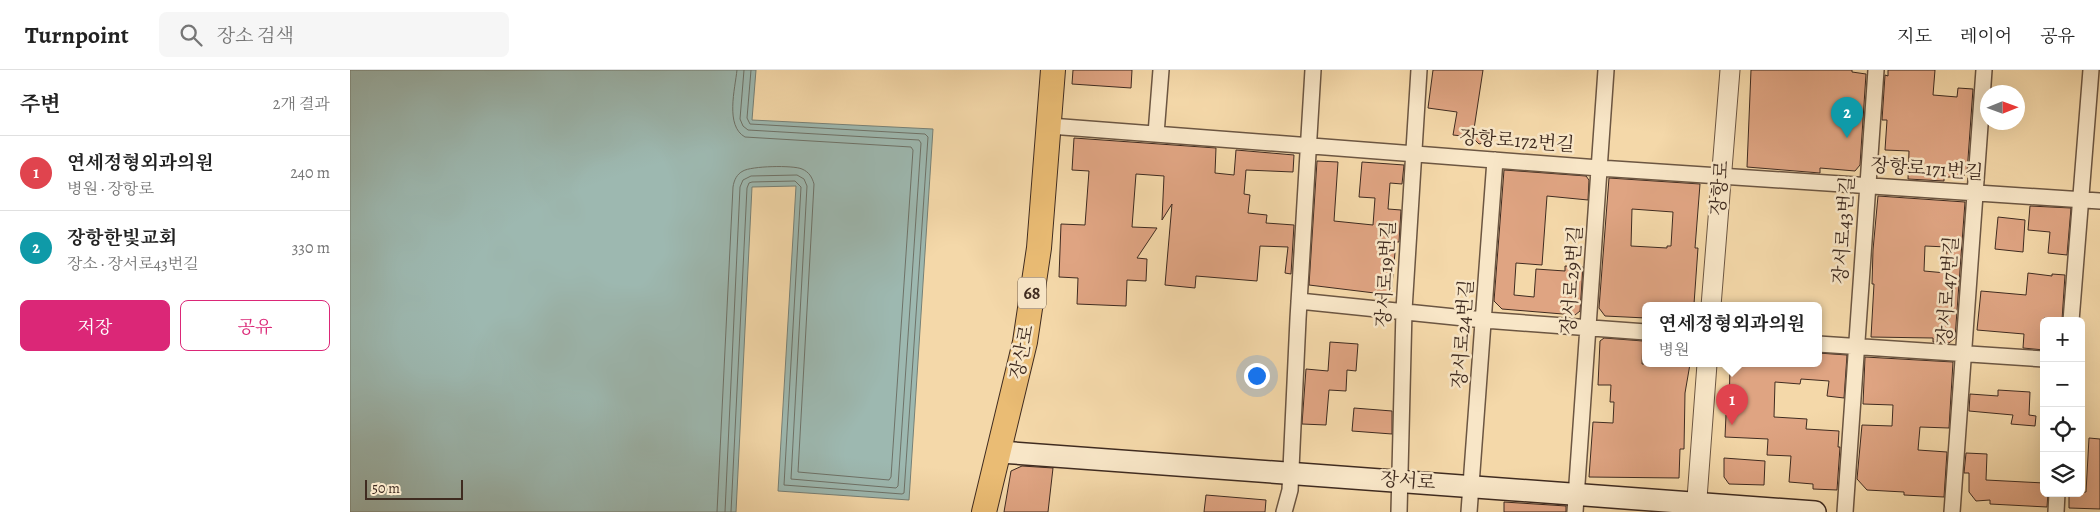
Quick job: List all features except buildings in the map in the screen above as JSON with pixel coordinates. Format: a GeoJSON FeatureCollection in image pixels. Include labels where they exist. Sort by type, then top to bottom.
{"type":"FeatureCollection","features":[{"type":"Feature","properties":{"kind":"main road","name":"장산로"},"geometry":{"type":"LineString","coordinates":[[984,512],[1000,452],[1027,332],[1039,248],[1053,70]]}},
{"type":"Feature","properties":{"kind":"main road","name":"장서로"},"geometry":{"type":"LineString","coordinates":[[1000,452],[1471,486],[1576,503],[1815,512]]}},
{"type":"Feature","properties":{"kind":"street"},"geometry":{"type":"LineString","coordinates":[[1156,134],[1161,70]]}},
{"type":"Feature","properties":{"kind":"street"},"geometry":{"type":"LineString","coordinates":[[1284,512],[1290,490],[1313,70]]}},
{"type":"Feature","properties":{"kind":"street","name":"장서로19번길"},"geometry":{"type":"LineString","coordinates":[[1399,512],[1404,310],[1419,70]]}},
{"type":"Feature","properties":{"kind":"street","name":"장서로29번길"},"geometry":{"type":"LineString","coordinates":[[1576,503],[1590,328],[1606,70]]}},
{"type":"Feature","properties":{"kind":"street","name":"장항로"},"geometry":{"type":"LineString","coordinates":[[1711,302],[1730,70]]}},
{"type":"Feature","properties":{"kind":"street","name":"장서로43번길"},"geometry":{"type":"LineString","coordinates":[[1845,512],[1876,70]]}},
{"type":"Feature","properties":{"kind":"street","name":"장서로47번길"},"geometry":{"type":"LineString","coordinates":[[1952,512],[1984,70]]}},
{"type":"Feature","properties":{"kind":"street"},"geometry":{"type":"LineString","coordinates":[[2071,317],[2091,70]]}},
{"type":"Feature","properties":{"kind":"street","name":"장항로172번길"},"geometry":{"type":"LineString","coordinates":[[1050,126],[1599,168],[1721,175]]}},
{"type":"Feature","properties":{"kind":"street","name":"장서로24번길"},"geometry":{"type":"LineString","coordinates":[[1470,512],[1495,160]]}},
{"type":"Feature","properties":{"kind":"street","name":"장항로171번길"},"geometry":{"type":"LineString","coordinates":[[1721,175],[2100,201]]}},
{"type":"Feature","properties":{"kind":"street"},"geometry":{"type":"LineString","coordinates":[[1299,301],[1404,310],[1484,320],[1642,332]]}},
{"type":"Feature","properties":{"kind":"street"},"geometry":{"type":"LineString","coordinates":[[1822,344],[2040,360]]}},
{"type":"Feature","properties":{"kind":"street"},"geometry":{"type":"LineString","coordinates":[[1697,507],[1707,367]]}},
{"type":"Feature","properties":{"kind":"street"},"geometry":{"type":"LineString","coordinates":[[2056,512],[2058,497]]}},
{"type":"Feature","properties":{"kind":"water"},"geometry":{"type":"Polygon","coordinates":[[[350,70],[756,70],[752,120],[933,129],[909,500],[778,491],[796,186],[752,187],[736,512],[350,512],[350,70]]]}},
{"type":"Feature","properties":{"kind":"place","name":"장항한빛교회"},"geometry":{"type":"Point","coordinates":[1847,138]}},
{"type":"Feature","properties":{"kind":"place","name":"연세정형외과의원"},"geometry":{"type":"Point","coordinates":[1732,425]}}]}
